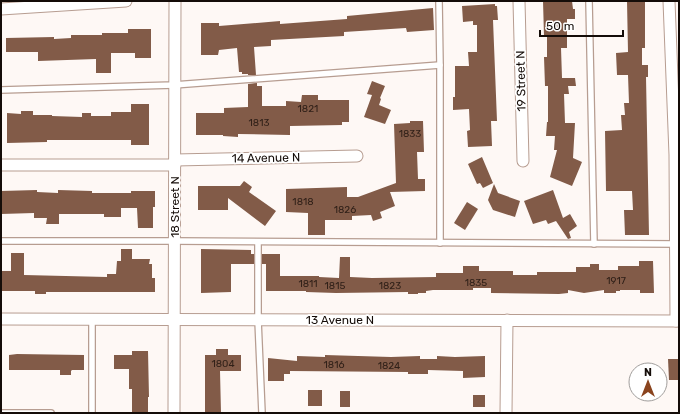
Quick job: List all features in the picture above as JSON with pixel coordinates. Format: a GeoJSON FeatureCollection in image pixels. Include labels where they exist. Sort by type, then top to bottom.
{"type":"FeatureCollection","features":[{"type":"Feature","properties":{"kind":"street"},"geometry":{"type":"LineString","coordinates":[[1,9],[126,1]]}},
{"type":"Feature","properties":{"kind":"street","name":"18 Street N"},"geometry":{"type":"LineString","coordinates":[[174,413],[175,1]]}},
{"type":"Feature","properties":{"kind":"street","name":"19 Street N"},"geometry":{"type":"LineString","coordinates":[[519,1],[523,161]]}},
{"type":"Feature","properties":{"kind":"street"},"geometry":{"type":"LineString","coordinates":[[670,1],[676,68],[678,321]]}},
{"type":"Feature","properties":{"kind":"street","name":"14 Avenue N"},"geometry":{"type":"LineString","coordinates":[[1,165],[175,163],[357,156]]}},
{"type":"Feature","properties":{"kind":"street","name":"13 Avenue N"},"geometry":{"type":"LineString","coordinates":[[1,319],[92,318],[175,320],[678,321]]}},
{"type":"Feature","properties":{"kind":"street"},"geometry":{"type":"LineString","coordinates":[[506,413],[507,320]]}},
{"type":"Feature","properties":{"kind":"lane"},"geometry":{"type":"LineString","coordinates":[[439,1],[440,243]]}},
{"type":"Feature","properties":{"kind":"lane"},"geometry":{"type":"LineString","coordinates":[[589,1],[594,244]]}},
{"type":"Feature","properties":{"kind":"lane"},"geometry":{"type":"LineString","coordinates":[[1,90],[174,85],[440,65]]}},
{"type":"Feature","properties":{"kind":"lane"},"geometry":{"type":"LineString","coordinates":[[1,241],[677,244]]}},
{"type":"Feature","properties":{"kind":"lane"},"geometry":{"type":"LineString","coordinates":[[258,242],[258,320],[262,413]]}},
{"type":"Feature","properties":{"kind":"lane"},"geometry":{"type":"LineString","coordinates":[[92,318],[92,413]]}},
{"type":"Feature","properties":{"kind":"lane"},"geometry":{"type":"LineString","coordinates":[[1,412],[51,413]]}},
{"type":"Feature","properties":{"kind":"building"},"geometry":{"type":"Polygon","coordinates":[[[543,1],[572,1],[573,9],[575,9],[575,19],[567,19],[567,48],[561,48],[562,78],[575,78],[576,86],[568,86],[569,94],[564,94],[565,123],[575,123],[573,158],[582,162],[572,186],[550,177],[557,150],[554,150],[555,136],[546,136],[548,122],[548,86],[545,86],[544,57],[547,57],[547,36],[544,36],[543,1]]]}},
{"type":"Feature","properties":{"kind":"building"},"geometry":{"type":"Polygon","coordinates":[[[627,1],[645,1],[645,48],[642,48],[642,65],[648,65],[648,77],[646,77],[649,235],[625,235],[624,210],[633,210],[632,191],[606,191],[605,131],[622,130],[621,115],[625,115],[624,103],[629,103],[628,75],[617,75],[616,53],[628,52],[627,1]]]}},
{"type":"Feature","properties":{"kind":"building"},"geometry":{"type":"Polygon","coordinates":[[[495,4],[495,6],[497,6],[498,20],[493,20],[497,121],[491,121],[492,146],[468,147],[467,131],[470,130],[469,109],[453,110],[453,97],[455,97],[455,66],[469,66],[468,52],[477,52],[477,25],[473,25],[473,21],[463,22],[462,6],[495,4]]]}},
{"type":"Feature","properties":{"kind":"building"},"geometry":{"type":"Polygon","coordinates":[[[433,8],[434,30],[407,32],[406,28],[344,32],[344,36],[271,40],[271,46],[254,47],[256,75],[242,74],[242,72],[239,72],[237,48],[219,50],[218,55],[201,55],[201,23],[219,23],[219,26],[280,21],[280,24],[347,19],[347,16],[433,8]]]}},
{"type":"Feature","properties":{"kind":"building"},"geometry":{"type":"Polygon","coordinates":[[[128,29],[151,29],[151,58],[135,58],[135,53],[111,53],[111,73],[96,73],[96,59],[38,61],[38,52],[6,52],[6,38],[71,38],[71,35],[128,33],[128,29]]]}},
{"type":"Feature","properties":{"kind":"building"},"geometry":{"type":"Polygon","coordinates":[[[372,81],[385,86],[379,105],[391,110],[385,124],[364,117],[372,95],[367,94],[372,81]]]}},
{"type":"Feature","properties":{"kind":"building"},"geometry":{"type":"Polygon","coordinates":[[[257,83],[257,86],[262,86],[262,106],[286,106],[286,101],[301,102],[302,95],[318,95],[318,100],[349,100],[349,122],[342,122],[342,125],[290,126],[290,135],[238,134],[238,137],[223,135],[196,135],[196,113],[224,113],[224,108],[248,107],[248,84],[257,83]]]}},
{"type":"Feature","properties":{"kind":"building"},"geometry":{"type":"Polygon","coordinates":[[[131,104],[149,104],[149,145],[131,145],[131,140],[47,140],[47,142],[7,143],[7,113],[21,114],[21,111],[33,111],[33,115],[82,117],[82,113],[91,113],[91,116],[111,116],[111,112],[131,112],[131,104]]]}},
{"type":"Feature","properties":{"kind":"building"},"geometry":{"type":"Polygon","coordinates":[[[410,121],[423,121],[424,152],[417,152],[418,179],[425,179],[425,191],[390,192],[395,206],[380,212],[382,218],[373,221],[371,215],[352,216],[352,220],[325,220],[325,235],[308,235],[308,213],[286,212],[286,189],[347,187],[347,197],[358,197],[396,183],[394,124],[410,123],[410,121]]]}},
{"type":"Feature","properties":{"kind":"building"},"geometry":{"type":"Polygon","coordinates":[[[482,157],[493,183],[483,188],[480,183],[477,184],[468,164],[482,157]]]}},
{"type":"Feature","properties":{"kind":"building"},"geometry":{"type":"Polygon","coordinates":[[[244,181],[252,187],[249,192],[276,211],[265,226],[228,198],[228,210],[198,210],[198,186],[240,186],[244,181]]]}},
{"type":"Feature","properties":{"kind":"building"},"geometry":{"type":"Polygon","coordinates":[[[494,184],[498,193],[520,201],[515,217],[493,210],[488,200],[494,184]]]}},
{"type":"Feature","properties":{"kind":"building"},"geometry":{"type":"Polygon","coordinates":[[[37,190],[37,192],[58,193],[58,190],[92,191],[92,193],[131,193],[131,191],[155,191],[153,228],[138,228],[137,208],[121,208],[121,217],[104,217],[104,214],[59,214],[59,224],[46,224],[47,218],[34,218],[34,213],[1,214],[1,191],[37,190]]]}},
{"type":"Feature","properties":{"kind":"building"},"geometry":{"type":"Polygon","coordinates":[[[553,190],[563,218],[570,214],[577,226],[569,232],[571,238],[568,239],[556,221],[548,224],[546,220],[533,224],[524,201],[553,190]]]}},
{"type":"Feature","properties":{"kind":"building"},"geometry":{"type":"Polygon","coordinates":[[[467,202],[478,209],[465,230],[454,223],[467,202]]]}},
{"type":"Feature","properties":{"kind":"building"},"geometry":{"type":"Polygon","coordinates":[[[121,249],[132,249],[132,259],[150,259],[149,264],[152,264],[152,278],[155,278],[155,292],[46,292],[46,294],[35,294],[35,291],[1,291],[1,271],[11,271],[11,253],[24,253],[24,275],[107,277],[107,274],[116,274],[117,261],[121,261],[121,249]]]}},
{"type":"Feature","properties":{"kind":"building"},"geometry":{"type":"Polygon","coordinates":[[[201,249],[251,250],[251,254],[254,254],[254,264],[231,264],[231,292],[201,293],[201,249]]]}},
{"type":"Feature","properties":{"kind":"building"},"geometry":{"type":"Polygon","coordinates":[[[262,254],[280,254],[280,276],[319,276],[339,278],[340,257],[350,257],[350,277],[372,278],[436,277],[436,273],[463,273],[463,266],[479,266],[479,271],[513,271],[513,275],[537,275],[537,272],[576,272],[576,267],[590,267],[590,264],[599,264],[599,270],[618,270],[618,266],[639,266],[639,261],[653,261],[654,293],[640,293],[640,290],[620,290],[616,291],[616,293],[604,293],[604,290],[584,293],[568,290],[568,293],[559,294],[491,293],[491,288],[473,288],[473,290],[433,290],[418,294],[408,294],[408,292],[336,293],[266,291],[266,264],[262,264],[262,254]]]}},
{"type":"Feature","properties":{"kind":"building"},"geometry":{"type":"Polygon","coordinates":[[[216,349],[228,349],[228,355],[241,355],[241,371],[220,371],[221,413],[205,413],[205,355],[216,355],[216,349]]]}},
{"type":"Feature","properties":{"kind":"building"},"geometry":{"type":"Polygon","coordinates":[[[132,351],[148,351],[148,413],[132,413],[132,389],[129,389],[129,369],[114,369],[114,355],[132,355],[132,351]]]}},
{"type":"Feature","properties":{"kind":"building"},"geometry":{"type":"Polygon","coordinates":[[[9,355],[84,355],[84,370],[72,370],[71,375],[60,375],[60,370],[9,370],[9,355]]]}},
{"type":"Feature","properties":{"kind":"building"},"geometry":{"type":"Polygon","coordinates":[[[325,355],[391,357],[420,356],[420,359],[437,359],[437,356],[485,356],[485,377],[463,378],[463,371],[428,370],[428,374],[408,374],[408,372],[290,371],[290,374],[284,374],[284,381],[268,381],[268,358],[297,361],[297,356],[325,357],[325,355]]]}},
{"type":"Feature","properties":{"kind":"building"},"geometry":{"type":"Polygon","coordinates":[[[668,359],[679,359],[679,380],[669,380],[668,359]]]}},
{"type":"Feature","properties":{"kind":"building"},"geometry":{"type":"Polygon","coordinates":[[[308,390],[322,390],[322,406],[308,406],[308,390]]]}},
{"type":"Feature","properties":{"kind":"building"},"geometry":{"type":"Polygon","coordinates":[[[340,391],[350,391],[350,407],[340,407],[340,391]]]}},
{"type":"Feature","properties":{"kind":"building"},"geometry":{"type":"Polygon","coordinates":[[[473,395],[485,395],[485,407],[473,407],[473,395]]]}}]}
